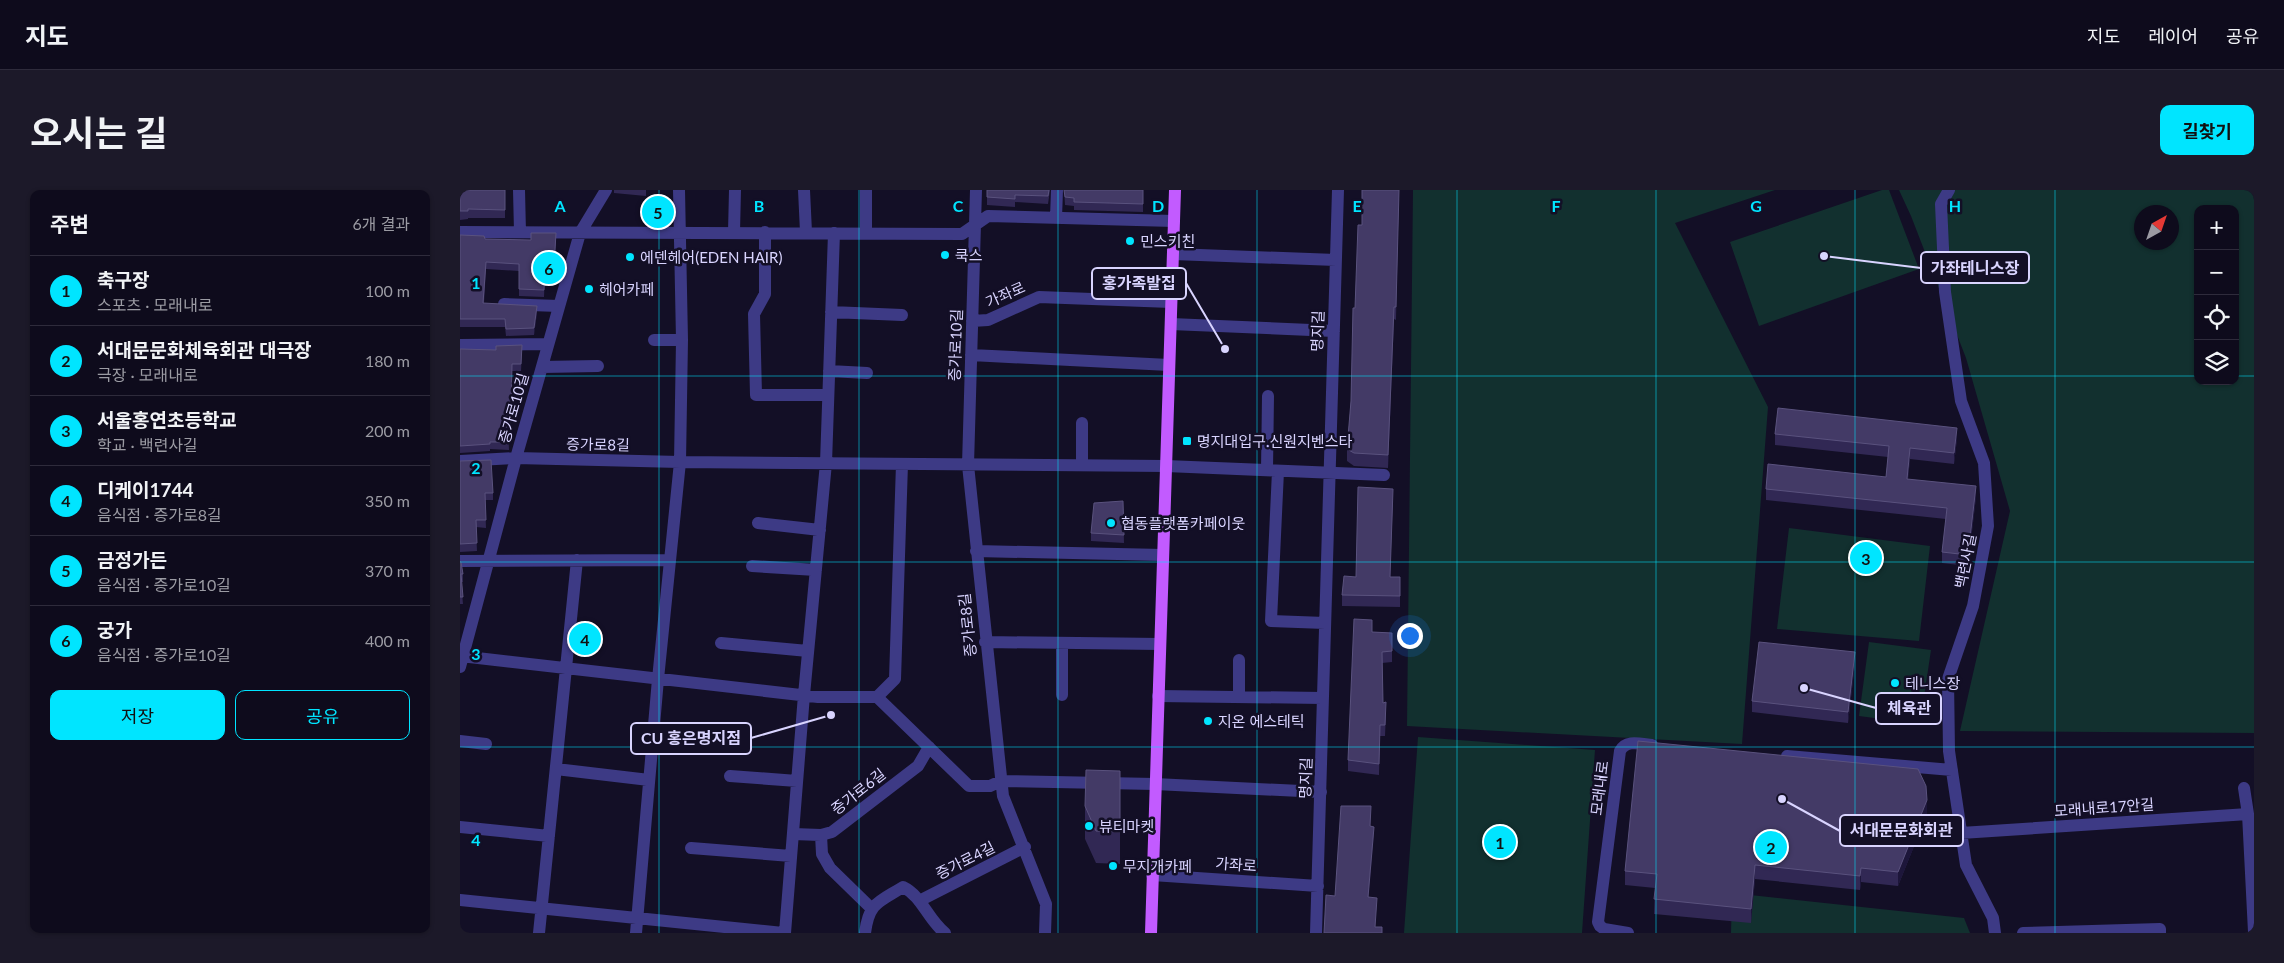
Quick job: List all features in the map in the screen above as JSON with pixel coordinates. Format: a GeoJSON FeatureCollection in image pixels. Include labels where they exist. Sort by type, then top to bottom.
{"type":"FeatureCollection","features":[{"type":"Feature","properties":{"kind":"main road"},"geometry":{"type":"LineString","coordinates":[[1150,933],[1175,190]]}},
{"type":"Feature","properties":{"kind":"street"},"geometry":{"type":"LineString","coordinates":[[519,190],[520,232]]}},
{"type":"Feature","properties":{"kind":"street","name":"증가로10길"},"geometry":{"type":"LineString","coordinates":[[516,458],[580,233],[606,190]]}},
{"type":"Feature","properties":{"kind":"street"},"geometry":{"type":"LineString","coordinates":[[636,933],[658,679],[680,462],[682,340],[679,190]]}},
{"type":"Feature","properties":{"kind":"street"},"geometry":{"type":"LineString","coordinates":[[734,190],[734,232]]}},
{"type":"Feature","properties":{"kind":"street"},"geometry":{"type":"LineString","coordinates":[[804,190],[806,232]]}},
{"type":"Feature","properties":{"kind":"street"},"geometry":{"type":"LineString","coordinates":[[866,190],[866,233]]}},
{"type":"Feature","properties":{"kind":"street","name":"증가로10길"},"geometry":{"type":"LineString","coordinates":[[968,465],[976,190]]}},
{"type":"Feature","properties":{"kind":"street"},"geometry":{"type":"LineString","coordinates":[[1056,218],[1057,190]]}},
{"type":"Feature","properties":{"kind":"street","name":"명지길"},"geometry":{"type":"LineString","coordinates":[[1316,933],[1338,190]]}},
{"type":"Feature","properties":{"kind":"street","name":"백련사길"},"geometry":{"type":"LineString","coordinates":[[1949,190],[1941,204],[1945,292],[1961,401],[1984,463],[1988,526],[1973,606],[1948,679],[1949,750],[1966,865],[1993,918],[1995,933]]}},
{"type":"Feature","properties":{"kind":"street"},"geometry":{"type":"LineString","coordinates":[[460,232],[962,234],[975,227],[988,216],[1174,221]]}},
{"type":"Feature","properties":{"kind":"street"},"geometry":{"type":"LineString","coordinates":[[765,232],[765,294],[754,314],[756,395],[828,394]]}},
{"type":"Feature","properties":{"kind":"street"},"geometry":{"type":"LineString","coordinates":[[460,900],[541,910],[638,918],[713,929],[784,933],[826,464],[834,233]]}},
{"type":"Feature","properties":{"kind":"street"},"geometry":{"type":"LineString","coordinates":[[1173,254],[1336,260]]}},
{"type":"Feature","properties":{"kind":"street","name":"가좌로"},"geometry":{"type":"LineString","coordinates":[[972,321],[988,320],[1039,297],[1171,302]]}},
{"type":"Feature","properties":{"kind":"street"},"geometry":{"type":"LineString","coordinates":[[504,304],[559,306]]}},
{"type":"Feature","properties":{"kind":"street"},"geometry":{"type":"LineString","coordinates":[[831,312],[902,315]]}},
{"type":"Feature","properties":{"kind":"street"},"geometry":{"type":"LineString","coordinates":[[1171,324],[1334,331]]}},
{"type":"Feature","properties":{"kind":"street"},"geometry":{"type":"LineString","coordinates":[[654,340],[682,340]]}},
{"type":"Feature","properties":{"kind":"street"},"geometry":{"type":"LineString","coordinates":[[460,344],[548,344]]}},
{"type":"Feature","properties":{"kind":"street"},"geometry":{"type":"LineString","coordinates":[[971,355],[1169,365]]}},
{"type":"Feature","properties":{"kind":"street","name":"증가로10길"},"geometry":{"type":"LineString","coordinates":[[542,366],[598,366]]}},
{"type":"Feature","properties":{"kind":"street"},"geometry":{"type":"LineString","coordinates":[[829,371],[867,374]]}},
{"type":"Feature","properties":{"kind":"street"},"geometry":{"type":"LineString","coordinates":[[1268,396],[1272,471],[1271,621],[1325,623]]}},
{"type":"Feature","properties":{"kind":"street"},"geometry":{"type":"LineString","coordinates":[[1082,423],[1082,465]]}},
{"type":"Feature","properties":{"kind":"street"},"geometry":{"type":"LineString","coordinates":[[516,458],[461,660],[567,668],[804,695],[877,697],[969,786],[990,786],[1001,781],[1155,784],[1321,792]]}},
{"type":"Feature","properties":{"kind":"street","name":"증가로8길"},"geometry":{"type":"LineString","coordinates":[[460,461],[516,458],[826,464],[1166,466]]}},
{"type":"Feature","properties":{"kind":"street"},"geometry":{"type":"LineString","coordinates":[[877,697],[895,679],[902,464]]}},
{"type":"Feature","properties":{"kind":"street","name":"증가로8길"},"geometry":{"type":"LineString","coordinates":[[968,465],[1001,781]]}},
{"type":"Feature","properties":{"kind":"street"},"geometry":{"type":"LineString","coordinates":[[1166,466],[1384,475]]}},
{"type":"Feature","properties":{"kind":"street"},"geometry":{"type":"LineString","coordinates":[[758,523],[820,530]]}},
{"type":"Feature","properties":{"kind":"street"},"geometry":{"type":"LineString","coordinates":[[976,551],[1163,555]]}},
{"type":"Feature","properties":{"kind":"street"},"geometry":{"type":"LineString","coordinates":[[539,933],[577,560]]}},
{"type":"Feature","properties":{"kind":"street"},"geometry":{"type":"LineString","coordinates":[[460,561],[670,560]]}},
{"type":"Feature","properties":{"kind":"street"},"geometry":{"type":"LineString","coordinates":[[752,566],[816,570]]}},
{"type":"Feature","properties":{"kind":"street"},"geometry":{"type":"LineString","coordinates":[[985,642],[1160,644]]}},
{"type":"Feature","properties":{"kind":"street"},"geometry":{"type":"LineString","coordinates":[[721,643],[808,651]]}},
{"type":"Feature","properties":{"kind":"street"},"geometry":{"type":"LineString","coordinates":[[1062,643],[1062,695]]}},
{"type":"Feature","properties":{"kind":"street"},"geometry":{"type":"LineString","coordinates":[[1239,660],[1239,697]]}},
{"type":"Feature","properties":{"kind":"street"},"geometry":{"type":"LineString","coordinates":[[1158,696],[1323,698]]}},
{"type":"Feature","properties":{"kind":"street"},"geometry":{"type":"LineString","coordinates":[[460,740],[486,744]]}},
{"type":"Feature","properties":{"kind":"street","name":"모래내로"},"geometry":{"type":"LineString","coordinates":[[1628,933],[1604,929],[1598,922],[1620,752],[1622,746],[1628,743],[1667,747]]}},
{"type":"Feature","properties":{"kind":"street","name":"증가로6길"},"geometry":{"type":"LineString","coordinates":[[821,836],[832,832],[918,766],[929,747]]}},
{"type":"Feature","properties":{"kind":"street"},"geometry":{"type":"LineString","coordinates":[[1775,755],[1952,770]]}},
{"type":"Feature","properties":{"kind":"street"},"geometry":{"type":"LineString","coordinates":[[556,769],[649,780]]}},
{"type":"Feature","properties":{"kind":"street"},"geometry":{"type":"LineString","coordinates":[[730,776],[797,781]]}},
{"type":"Feature","properties":{"kind":"street"},"geometry":{"type":"LineString","coordinates":[[1001,781],[1003,796],[1025,847],[1046,904],[1045,933]]}},
{"type":"Feature","properties":{"kind":"street"},"geometry":{"type":"LineString","coordinates":[[2244,788],[2252,858],[2254,932]]}},
{"type":"Feature","properties":{"kind":"street","name":"모래내로17안길"},"geometry":{"type":"LineString","coordinates":[[1961,832],[2248,814]]}},
{"type":"Feature","properties":{"kind":"street"},"geometry":{"type":"LineString","coordinates":[[460,827],[549,836]]}},
{"type":"Feature","properties":{"kind":"street"},"geometry":{"type":"LineString","coordinates":[[793,834],[821,836],[822,854],[830,868],[871,908]]}},
{"type":"Feature","properties":{"kind":"street","name":"증가로4길"},"geometry":{"type":"LineString","coordinates":[[919,901],[1025,847]]}},
{"type":"Feature","properties":{"kind":"street"},"geometry":{"type":"LineString","coordinates":[[691,848],[791,856]]}},
{"type":"Feature","properties":{"kind":"street","name":"가좌로"},"geometry":{"type":"LineString","coordinates":[[1152,875],[1318,886]]}},
{"type":"Feature","properties":{"kind":"street"},"geometry":{"type":"LineString","coordinates":[[865,933],[867,915],[871,908],[903,887],[913,892],[945,933]]}},
{"type":"Feature","properties":{"kind":"street"},"geometry":{"type":"LineString","coordinates":[[2023,933],[2160,929],[2160,933]]}},
{"type":"Feature","properties":{"kind":"green space"},"geometry":{"type":"Polygon","coordinates":[[[1413,190],[1775,190],[1675,223],[1768,407],[1742,744],[1407,726],[1413,190]]]}},
{"type":"Feature","properties":{"kind":"green space"},"geometry":{"type":"Polygon","coordinates":[[[1882,190],[1889,190],[1919,269],[1759,326],[1730,242],[1882,190]]]}},
{"type":"Feature","properties":{"kind":"green space"},"geometry":{"type":"Polygon","coordinates":[[[1899,190],[2254,190],[2254,733],[1960,731],[2010,511],[1966,358],[1911,216],[1899,190]]]}},
{"type":"Feature","properties":{"kind":"green space"},"geometry":{"type":"Polygon","coordinates":[[[1789,528],[1930,546],[1919,641],[1777,629],[1789,528]]]}},
{"type":"Feature","properties":{"kind":"green space","name":"테니스장"},"geometry":{"type":"Polygon","coordinates":[[[1869,642],[1931,650],[1920,724],[1859,716],[1869,642]]]}},
{"type":"Feature","properties":{"kind":"green space"},"geometry":{"type":"Polygon","coordinates":[[[1418,737],[1595,750],[1582,933],[1404,933],[1418,737]]]}},
{"type":"Feature","properties":{"kind":"green space"},"geometry":{"type":"Polygon","coordinates":[[[1732,893],[1964,918],[1970,933],[1731,933],[1732,893]]]}},
{"type":"Feature","properties":{"kind":"building"},"geometry":{"type":"Polygon","coordinates":[[[460,190],[505,190],[505,210],[468,209],[468,211],[460,211],[460,190]]]}},
{"type":"Feature","properties":{"kind":"building"},"geometry":{"type":"Polygon","coordinates":[[[987,190],[1049,190],[1048,196],[1015,195],[1015,199],[987,197],[987,190]]]}},
{"type":"Feature","properties":{"kind":"building"},"geometry":{"type":"Polygon","coordinates":[[[1064,190],[1143,190],[1143,204],[1074,202],[1074,198],[1065,197],[1064,190]]]}},
{"type":"Feature","properties":{"kind":"building"},"geometry":{"type":"Polygon","coordinates":[[[1362,190],[1399,190],[1396,307],[1394,307],[1388,455],[1354,453],[1347,449],[1351,401],[1353,308],[1355,308],[1358,225],[1362,225],[1362,190]]]}},
{"type":"Feature","properties":{"kind":"building"},"geometry":{"type":"Polygon","coordinates":[[[531,233],[556,233],[554,266],[545,266],[544,290],[519,289],[519,264],[486,262],[483,303],[537,306],[534,328],[506,329],[505,319],[460,319],[460,235],[484,236],[485,239],[531,240],[531,233]]]}},
{"type":"Feature","properties":{"kind":"building"},"geometry":{"type":"Polygon","coordinates":[[[522,345],[521,364],[512,364],[511,420],[508,420],[509,442],[490,442],[490,444],[460,446],[460,349],[496,350],[496,346],[522,345]]]}},
{"type":"Feature","properties":{"kind":"building"},"geometry":{"type":"Polygon","coordinates":[[[1778,408],[1957,428],[1954,453],[1910,448],[1907,479],[1976,486],[1968,555],[1942,552],[1947,508],[1766,489],[1768,464],[1886,477],[1889,446],[1775,434],[1778,408]]]}},
{"type":"Feature","properties":{"kind":"building"},"geometry":{"type":"Polygon","coordinates":[[[491,460],[493,493],[485,493],[486,520],[476,520],[477,543],[460,544],[460,461],[491,460]]]}},
{"type":"Feature","properties":{"kind":"building"},"geometry":{"type":"Polygon","coordinates":[[[1358,487],[1393,489],[1390,577],[1400,577],[1400,596],[1342,595],[1344,576],[1356,577],[1358,487]]]}},
{"type":"Feature","properties":{"kind":"building"},"geometry":{"type":"Polygon","coordinates":[[[1123,501],[1124,535],[1091,533],[1094,503],[1123,501]]]}},
{"type":"Feature","properties":{"kind":"building"},"geometry":{"type":"Polygon","coordinates":[[[460,561],[463,574],[461,574],[463,597],[460,597],[460,561]]]}},
{"type":"Feature","properties":{"kind":"building"},"geometry":{"type":"Polygon","coordinates":[[[1354,619],[1372,620],[1372,632],[1392,633],[1392,651],[1382,652],[1383,703],[1386,702],[1385,725],[1380,725],[1379,764],[1348,760],[1354,619]]]}},
{"type":"Feature","properties":{"kind":"building"},"geometry":{"type":"Polygon","coordinates":[[[1759,642],[1855,652],[1848,712],[1752,701],[1759,642]]]}},
{"type":"Feature","properties":{"kind":"building"},"geometry":{"type":"Polygon","coordinates":[[[1638,741],[1918,769],[1926,786],[1927,800],[1898,872],[1861,868],[1860,876],[1755,865],[1751,909],[1654,899],[1657,874],[1625,871],[1638,741]]]}},
{"type":"Feature","properties":{"kind":"building"},"geometry":{"type":"Polygon","coordinates":[[[1086,770],[1120,771],[1120,832],[1096,831],[1085,806],[1086,770]]]}},
{"type":"Feature","properties":{"kind":"building"},"geometry":{"type":"Polygon","coordinates":[[[1341,806],[1371,806],[1370,826],[1374,827],[1368,897],[1377,898],[1375,927],[1382,927],[1382,933],[1324,933],[1326,895],[1335,896],[1341,806]]]}},
{"type":"Feature","properties":{"kind":"place","name":"금정가든"},"geometry":{"type":"Point","coordinates":[658,212]}},
{"type":"Feature","properties":{"kind":"place","name":"민스키친"},"geometry":{"type":"Point","coordinates":[1130,241]}},
{"type":"Feature","properties":{"kind":"place","name":"쿡스"},"geometry":{"type":"Point","coordinates":[945,255]}},
{"type":"Feature","properties":{"kind":"place","name":"가좌테니스장"},"geometry":{"type":"Point","coordinates":[1824,256]}},
{"type":"Feature","properties":{"kind":"place","name":"에덴헤어(EDEN HAIR)"},"geometry":{"type":"Point","coordinates":[630,257]}},
{"type":"Feature","properties":{"kind":"place","name":"궁가"},"geometry":{"type":"Point","coordinates":[549,268]}},
{"type":"Feature","properties":{"kind":"place","name":"헤어카페"},"geometry":{"type":"Point","coordinates":[589,289]}},
{"type":"Feature","properties":{"kind":"place","name":"홍가족발집"},"geometry":{"type":"Point","coordinates":[1225,349]}},
{"type":"Feature","properties":{"kind":"place","name":"명지대입구.신원지벤스타"},"geometry":{"type":"Point","coordinates":[1187,441]}},
{"type":"Feature","properties":{"kind":"place","name":"협동플랫폼카페이웃"},"geometry":{"type":"Point","coordinates":[1111,523]}},
{"type":"Feature","properties":{"kind":"place","name":"서울홍연초등학교"},"geometry":{"type":"Point","coordinates":[1866,558]}},
{"type":"Feature","properties":{"kind":"place","name":"디케이1744"},"geometry":{"type":"Point","coordinates":[585,639]}},
{"type":"Feature","properties":{"kind":"place","name":"테니스장"},"geometry":{"type":"Point","coordinates":[1895,683]}},
{"type":"Feature","properties":{"kind":"place","name":"체육관"},"geometry":{"type":"Point","coordinates":[1804,688]}},
{"type":"Feature","properties":{"kind":"place","name":"CU 홍은명지점"},"geometry":{"type":"Point","coordinates":[831,715]}},
{"type":"Feature","properties":{"kind":"place","name":"지온 에스테틱"},"geometry":{"type":"Point","coordinates":[1208,721]}},
{"type":"Feature","properties":{"kind":"place","name":"서대문문화회관"},"geometry":{"type":"Point","coordinates":[1782,799]}},
{"type":"Feature","properties":{"kind":"place","name":"뷰티마켓"},"geometry":{"type":"Point","coordinates":[1089,826]}},
{"type":"Feature","properties":{"kind":"place","name":"축구장"},"geometry":{"type":"Point","coordinates":[1500,842]}},
{"type":"Feature","properties":{"kind":"place","name":"서대문문화체육회관 대극장"},"geometry":{"type":"Point","coordinates":[1771,847]}},
{"type":"Feature","properties":{"kind":"place","name":"무지개카페"},"geometry":{"type":"Point","coordinates":[1113,866]}}]}
